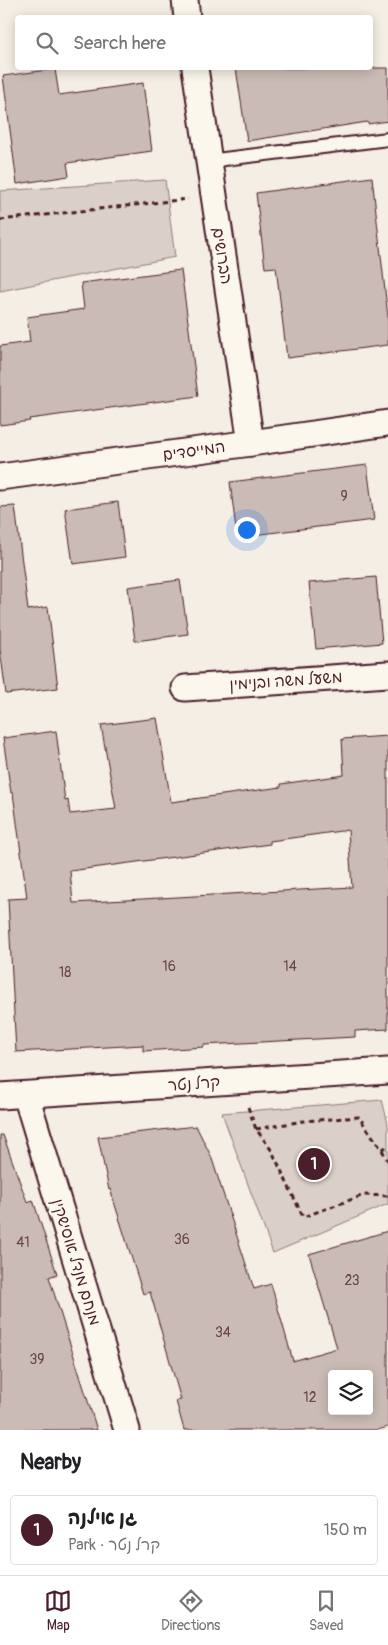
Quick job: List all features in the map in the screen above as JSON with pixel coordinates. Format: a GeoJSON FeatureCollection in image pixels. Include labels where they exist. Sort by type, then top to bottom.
{"type":"FeatureCollection","features":[{"type":"Feature","properties":{"kind":"street"},"geometry":{"type":"LineString","coordinates":[[185,0],[187,15]]}},
{"type":"Feature","properties":{"kind":"street","name":"הברושים"},"geometry":{"type":"LineString","coordinates":[[195,70],[251,444]]}},
{"type":"Feature","properties":{"kind":"street","name":"המייסדים"},"geometry":{"type":"LineString","coordinates":[[0,477],[251,444],[388,423]]}},
{"type":"Feature","properties":{"kind":"street","name":"משעל משה ובנימין"},"geometry":{"type":"LineString","coordinates":[[184,688],[388,674]]}},
{"type":"Feature","properties":{"kind":"street","name":"קרל נטר"},"geometry":{"type":"LineString","coordinates":[[0,1096],[388,1071]]}},
{"type":"Feature","properties":{"kind":"street","name":"מנחם מנדל אוסישקין"},"geometry":{"type":"LineString","coordinates":[[26,1095],[127,1430]]}},
{"type":"Feature","properties":{"kind":"lane"},"geometry":{"type":"LineString","coordinates":[[208,161],[388,139]]}},
{"type":"Feature","properties":{"kind":"path"},"geometry":{"type":"LineString","coordinates":[[0,220],[213,196]]}},
{"type":"Feature","properties":{"kind":"path"},"geometry":{"type":"LineString","coordinates":[[238,1081],[256,1129],[272,1151],[303,1217],[364,1195],[388,1196]]}},
{"type":"Feature","properties":{"kind":"path"},"geometry":{"type":"LineString","coordinates":[[256,1129],[304,1121],[358,1117],[388,1161]]}},
{"type":"Feature","properties":{"kind":"path"},"geometry":{"type":"LineString","coordinates":[[382,1150],[388,1145]]}},
{"type":"Feature","properties":{"kind":"shaded area"},"geometry":{"type":"Polygon","coordinates":[[[165,180],[175,257],[0,291],[0,191],[165,180]]]}},
{"type":"Feature","properties":{"kind":"shaded area"},"geometry":{"type":"Polygon","coordinates":[[[382,1100],[388,1124],[388,1204],[273,1253],[222,1113],[382,1100]]]}},
{"type":"Feature","properties":{"kind":"building"},"geometry":{"type":"Polygon","coordinates":[[[373,68],[388,68],[388,121],[368,124],[367,122],[247,141],[236,70],[373,70],[373,68]]]}},
{"type":"Feature","properties":{"kind":"building"},"geometry":{"type":"Polygon","coordinates":[[[55,70],[59,95],[143,83],[152,151],[67,163],[69,176],[17,184],[3,76],[55,70]]]}},
{"type":"Feature","properties":{"kind":"building"},"geometry":{"type":"Polygon","coordinates":[[[372,177],[388,317],[388,345],[287,358],[276,267],[265,268],[256,193],[372,177]]]}},
{"type":"Feature","properties":{"kind":"building"},"geometry":{"type":"Polygon","coordinates":[[[181,270],[198,396],[29,419],[30,421],[0,425],[0,346],[30,342],[27,317],[84,309],[81,283],[181,270]]]}},
{"type":"Feature","properties":{"kind":"building"},"geometry":{"type":"Polygon","coordinates":[[[367,465],[374,520],[237,537],[230,482],[367,465]]]}},
{"type":"Feature","properties":{"kind":"building"},"geometry":{"type":"Polygon","coordinates":[[[118,502],[125,557],[73,564],[65,509],[118,502]]]}},
{"type":"Feature","properties":{"kind":"building"},"geometry":{"type":"Polygon","coordinates":[[[15,506],[28,610],[48,607],[58,688],[6,694],[0,649],[0,507],[15,506]]]}},
{"type":"Feature","properties":{"kind":"building"},"geometry":{"type":"Polygon","coordinates":[[[376,577],[382,643],[316,649],[309,583],[376,577]]]}},
{"type":"Feature","properties":{"kind":"building"},"geometry":{"type":"Polygon","coordinates":[[[180,580],[188,634],[135,641],[128,587],[180,580]]]}},
{"type":"Feature","properties":{"kind":"building"},"geometry":{"type":"Polygon","coordinates":[[[157,718],[171,802],[281,787],[281,784],[344,775],[342,739],[388,736],[388,1029],[355,1031],[355,1037],[204,1045],[204,1047],[143,1051],[143,1045],[16,1052],[8,899],[27,898],[13,793],[11,793],[3,738],[56,731],[65,801],[68,800],[70,814],[116,809],[101,725],[157,718]],[[348,830],[270,841],[270,844],[70,871],[73,903],[352,887],[348,830]]]}},
{"type":"Feature","properties":{"kind":"building"},"geometry":{"type":"Polygon","coordinates":[[[196,1126],[211,1156],[254,1289],[271,1284],[293,1361],[337,1348],[309,1254],[388,1231],[388,1427],[377,1430],[184,1430],[176,1401],[181,1400],[150,1292],[143,1294],[109,1190],[98,1137],[196,1126]]]}},
{"type":"Feature","properties":{"kind":"building"},"geometry":{"type":"Polygon","coordinates":[[[0,1135],[3,1135],[27,1202],[33,1200],[57,1274],[49,1277],[97,1430],[0,1430],[0,1135]]]}},
{"type":"Feature","properties":{"kind":"place","name":"גן אילנה"},"geometry":{"type":"Point","coordinates":[314,1164]}}]}
